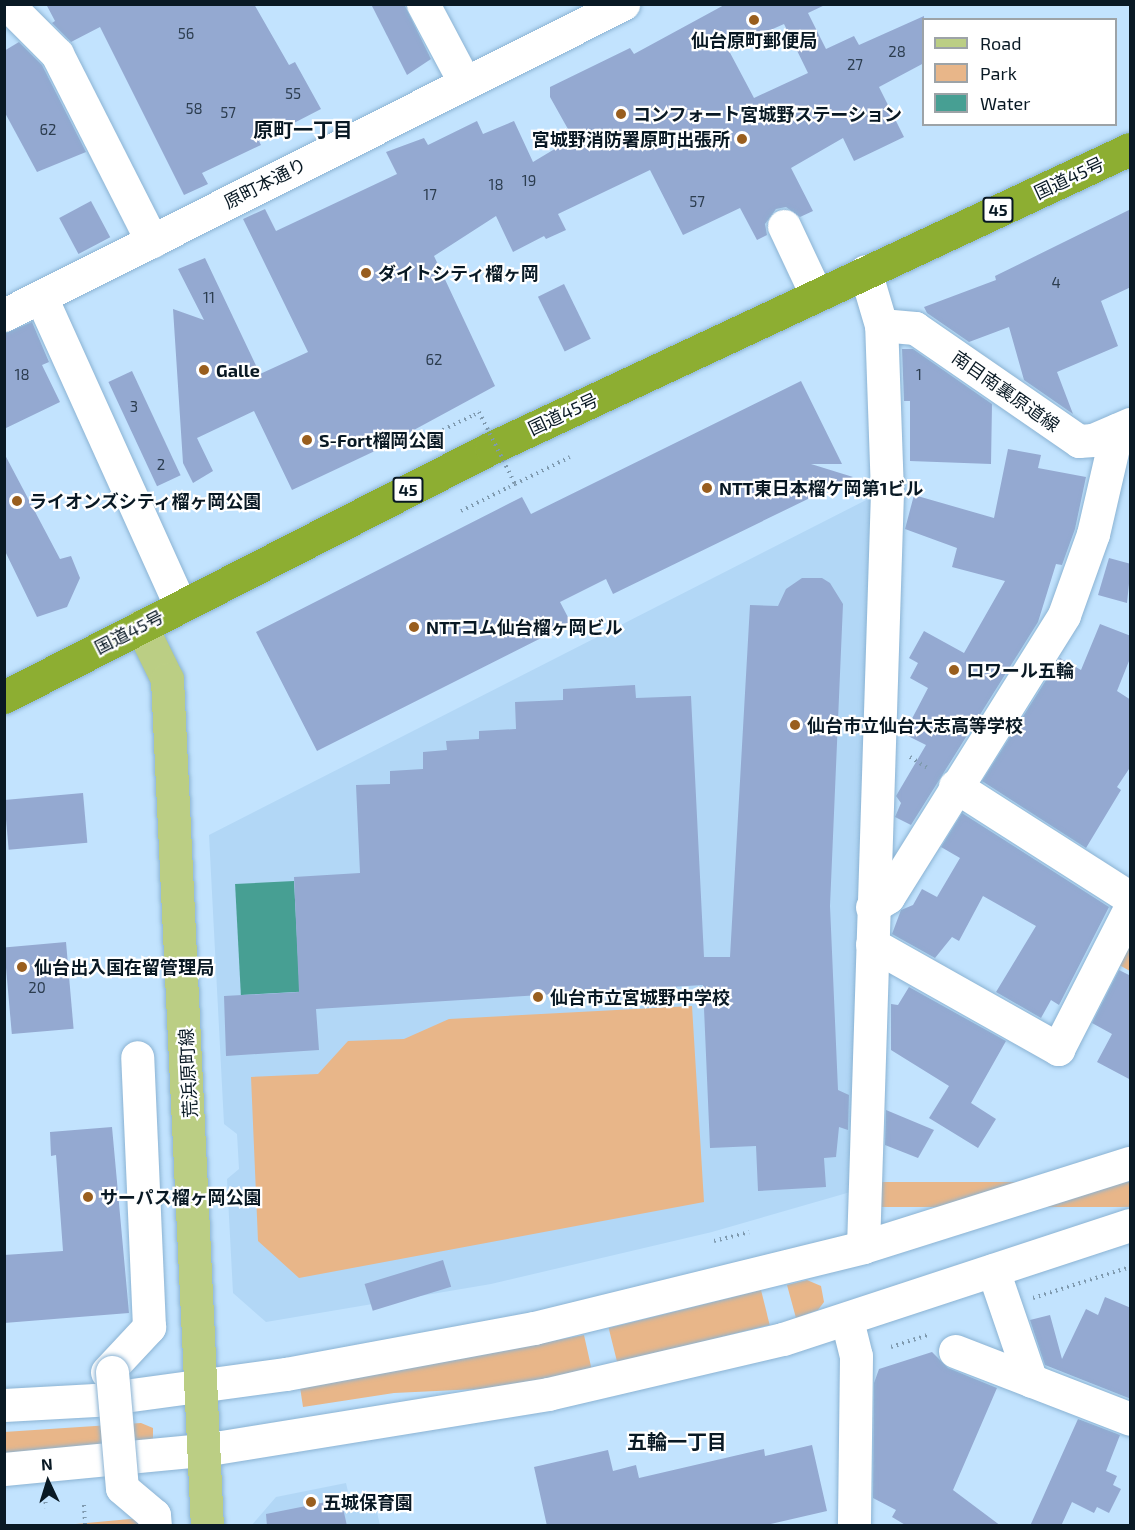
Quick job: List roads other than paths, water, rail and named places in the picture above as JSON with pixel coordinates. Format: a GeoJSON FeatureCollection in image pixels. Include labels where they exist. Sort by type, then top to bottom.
{"type":"FeatureCollection","features":[{"type":"Feature","properties":{"kind":"highway","name":"国道45号"},"geometry":{"type":"LineString","coordinates":[[4,697],[491,448],[865,271],[1131,149]]}},
{"type":"Feature","properties":{"kind":"main road","name":"荒浜原町線"},"geometry":{"type":"LineString","coordinates":[[141,626],[167,679],[207,1526]]}},
{"type":"Feature","properties":{"kind":"street"},"geometry":{"type":"LineString","coordinates":[[7,4],[57,54],[152,241]]}},
{"type":"Feature","properties":{"kind":"street"},"geometry":{"type":"LineString","coordinates":[[423,4],[465,83]]}},
{"type":"Feature","properties":{"kind":"street","name":"原町本通り"},"geometry":{"type":"LineString","coordinates":[[4,315],[623,4]]}},
{"type":"Feature","properties":{"kind":"street"},"geometry":{"type":"LineString","coordinates":[[784,226],[816,294]]}},
{"type":"Feature","properties":{"kind":"street"},"geometry":{"type":"LineString","coordinates":[[863,1247],[872,907],[881,738],[887,493],[881,324],[865,271]]}},
{"type":"Feature","properties":{"kind":"street"},"geometry":{"type":"LineString","coordinates":[[42,297],[180,605]]}},
{"type":"Feature","properties":{"kind":"street","name":"南目南裏原道線"},"geometry":{"type":"LineString","coordinates":[[881,324],[915,328],[1079,441],[1124,427]]}},
{"type":"Feature","properties":{"kind":"street"},"geometry":{"type":"LineString","coordinates":[[872,907],[888,897],[955,786],[1064,615],[1093,534],[1124,427]]}},
{"type":"Feature","properties":{"kind":"street"},"geometry":{"type":"LineString","coordinates":[[955,786],[1131,898]]}},
{"type":"Feature","properties":{"kind":"street"},"geometry":{"type":"LineString","coordinates":[[872,944],[1058,1049],[1131,908]]}},
{"type":"Feature","properties":{"kind":"street"},"geometry":{"type":"LineString","coordinates":[[137,1057],[149,1327],[109,1372],[122,1488],[154,1515],[154,1526]]}},
{"type":"Feature","properties":{"kind":"street"},"geometry":{"type":"LineString","coordinates":[[4,1405],[96,1400],[201,1386],[534,1328],[863,1247],[1131,1163]]}},
{"type":"Feature","properties":{"kind":"street"},"geometry":{"type":"LineString","coordinates":[[4,1469],[203,1450],[548,1394],[783,1339],[847,1320],[1131,1225]]}},
{"type":"Feature","properties":{"kind":"street"},"geometry":{"type":"LineString","coordinates":[[993,1270],[1031,1381]]}},
{"type":"Feature","properties":{"kind":"street"},"geometry":{"type":"LineString","coordinates":[[847,1320],[856,1356],[854,1526]]}},
{"type":"Feature","properties":{"kind":"street"},"geometry":{"type":"LineString","coordinates":[[955,1351],[1131,1419]]}},
{"type":"Feature","properties":{"kind":"water"},"geometry":{"type":"Polygon","coordinates":[[[294,881],[300,992],[241,995],[235,884],[294,881]]]}},
{"type":"Feature","properties":{"kind":"place","name":"仙台原町郵便局"},"geometry":{"type":"Point","coordinates":[754,20]}},
{"type":"Feature","properties":{"kind":"place","name":"コンフォート宮城野ステーション"},"geometry":{"type":"Point","coordinates":[621,114]}},
{"type":"Feature","properties":{"kind":"place","name":"宮城野消防署原町出張所"},"geometry":{"type":"Point","coordinates":[742,139]}},
{"type":"Feature","properties":{"kind":"place","name":"ダイトシティ榴ヶ岡"},"geometry":{"type":"Point","coordinates":[366,273]}},
{"type":"Feature","properties":{"kind":"place","name":"Galle"},"geometry":{"type":"Point","coordinates":[204,370]}},
{"type":"Feature","properties":{"kind":"place","name":"S-Fort榴岡公園"},"geometry":{"type":"Point","coordinates":[307,440]}},
{"type":"Feature","properties":{"kind":"place","name":"NTT東日本榴ケ岡第1ビル"},"geometry":{"type":"Point","coordinates":[707,488]}},
{"type":"Feature","properties":{"kind":"place","name":"ライオンズシティ榴ヶ岡公園"},"geometry":{"type":"Point","coordinates":[17,501]}},
{"type":"Feature","properties":{"kind":"place","name":"NTTコム仙台榴ヶ岡ビル"},"geometry":{"type":"Point","coordinates":[414,627]}},
{"type":"Feature","properties":{"kind":"place","name":"ロワール五輪"},"geometry":{"type":"Point","coordinates":[954,670]}},
{"type":"Feature","properties":{"kind":"place","name":"仙台市立仙台大志高等学校"},"geometry":{"type":"Point","coordinates":[795,725]}},
{"type":"Feature","properties":{"kind":"place","name":"仙台出入国在留管理局"},"geometry":{"type":"Point","coordinates":[22,967]}},
{"type":"Feature","properties":{"kind":"place","name":"仙台市立宮城野中学校"},"geometry":{"type":"Point","coordinates":[538,997]}},
{"type":"Feature","properties":{"kind":"place","name":"サーパス榴ヶ岡公園"},"geometry":{"type":"Point","coordinates":[88,1197]}},
{"type":"Feature","properties":{"kind":"place","name":"五城保育園"},"geometry":{"type":"Point","coordinates":[311,1502]}},
{"type":"Feature","properties":{"kind":"district","name":"原町一丁目"},"geometry":{"type":"Point","coordinates":[303,129]}},
{"type":"Feature","properties":{"kind":"district","name":"五輪一丁目"},"geometry":{"type":"Point","coordinates":[677,1441]}}]}
